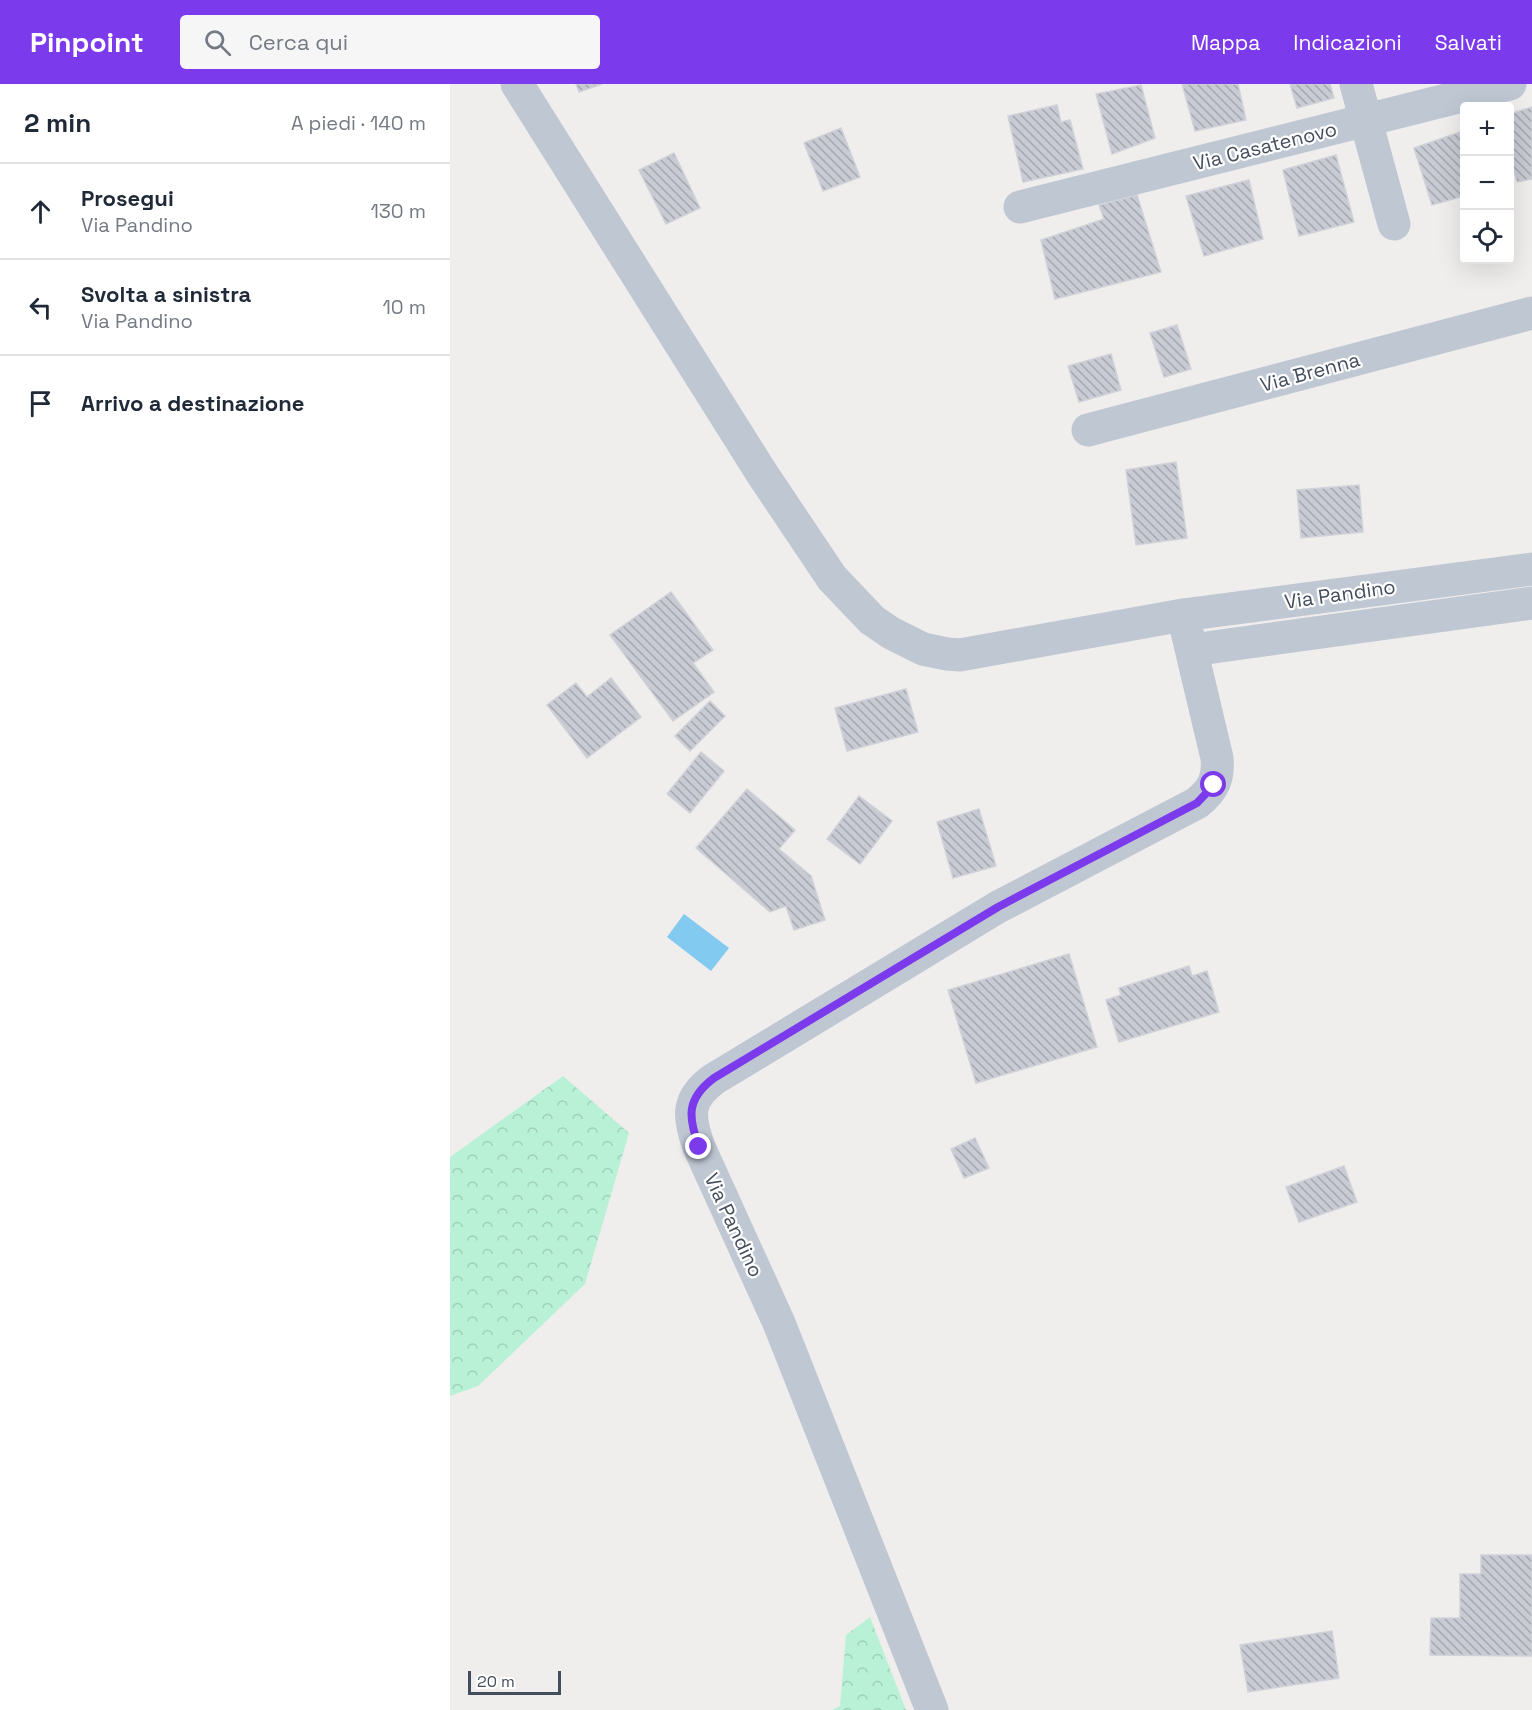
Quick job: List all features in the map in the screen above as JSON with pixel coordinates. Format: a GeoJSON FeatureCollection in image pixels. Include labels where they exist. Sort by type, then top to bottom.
{"type":"FeatureCollection","features":[{"type":"Feature","properties":{"kind":"street"},"geometry":{"type":"LineString","coordinates":[[517,84],[761,472],[832,578],[872,620],[891,633],[923,649],[960,655],[1183,615]]}},
{"type":"Feature","properties":{"kind":"street"},"geometry":{"type":"LineString","coordinates":[[1356,84],[1394,224]]}},
{"type":"Feature","properties":{"kind":"street","name":"Via Casatenovo"},"geometry":{"type":"LineString","coordinates":[[1020,207],[1510,84]]}},
{"type":"Feature","properties":{"kind":"street","name":"Via Brenna"},"geometry":{"type":"LineString","coordinates":[[1088,430],[1532,313]]}},
{"type":"Feature","properties":{"kind":"street","name":"Via Pandino"},"geometry":{"type":"LineString","coordinates":[[932,1710],[779,1323],[699,1147],[690,1116],[692,1105],[699,1091],[714,1078],[998,907],[1197,803],[1206,795],[1217,780],[1217,758],[1183,615],[1532,569]]}},
{"type":"Feature","properties":{"kind":"street","name":"Via Pandino"},"geometry":{"type":"LineString","coordinates":[[1192,650],[1532,603]]}},
{"type":"Feature","properties":{"kind":"green space"},"geometry":{"type":"Polygon","coordinates":[[[563,1076],[629,1133],[585,1284],[478,1386],[450,1396],[450,1157],[563,1076]]]}},
{"type":"Feature","properties":{"kind":"green space"},"geometry":{"type":"Polygon","coordinates":[[[870,1617],[906,1710],[832,1710],[840,1706],[846,1635],[870,1617]]]}},
{"type":"Feature","properties":{"kind":"water"},"geometry":{"type":"Polygon","coordinates":[[[684,914],[729,948],[711,971],[667,937],[684,914]]]}},
{"type":"Feature","properties":{"kind":"building"},"geometry":{"type":"Polygon","coordinates":[[[576,84],[602,84],[579,92],[576,84]]]}},
{"type":"Feature","properties":{"kind":"building"},"geometry":{"type":"Polygon","coordinates":[[[1182,84],[1238,84],[1246,120],[1195,131],[1182,84]]]}},
{"type":"Feature","properties":{"kind":"building"},"geometry":{"type":"Polygon","coordinates":[[[1290,84],[1330,84],[1334,98],[1297,108],[1290,84]]]}},
{"type":"Feature","properties":{"kind":"building"},"geometry":{"type":"Polygon","coordinates":[[[1141,85],[1155,138],[1112,154],[1096,94],[1141,85]]]}},
{"type":"Feature","properties":{"kind":"building"},"geometry":{"type":"Polygon","coordinates":[[[1057,105],[1061,122],[1070,120],[1083,169],[1023,182],[1008,116],[1057,105]]]}},
{"type":"Feature","properties":{"kind":"building"},"geometry":{"type":"Polygon","coordinates":[[[1532,107],[1532,179],[1517,182],[1514,170],[1514,113],[1532,107]]]}},
{"type":"Feature","properties":{"kind":"building"},"geometry":{"type":"Polygon","coordinates":[[[841,128],[860,177],[823,191],[804,143],[841,128]]]}},
{"type":"Feature","properties":{"kind":"building"},"geometry":{"type":"Polygon","coordinates":[[[1460,132],[1460,197],[1432,205],[1414,148],[1460,132]]]}},
{"type":"Feature","properties":{"kind":"building"},"geometry":{"type":"Polygon","coordinates":[[[674,153],[700,208],[666,224],[639,170],[674,153]]]}},
{"type":"Feature","properties":{"kind":"building"},"geometry":{"type":"Polygon","coordinates":[[[1336,155],[1354,222],[1299,236],[1283,170],[1336,155]]]}},
{"type":"Feature","properties":{"kind":"building"},"geometry":{"type":"Polygon","coordinates":[[[1249,180],[1263,239],[1204,256],[1186,196],[1249,180]]]}},
{"type":"Feature","properties":{"kind":"building"},"geometry":{"type":"Polygon","coordinates":[[[1137,195],[1161,272],[1055,299],[1041,240],[1104,219],[1099,205],[1137,195]]]}},
{"type":"Feature","properties":{"kind":"building"},"geometry":{"type":"Polygon","coordinates":[[[1177,325],[1191,369],[1164,377],[1150,333],[1177,325]]]}},
{"type":"Feature","properties":{"kind":"building"},"geometry":{"type":"Polygon","coordinates":[[[1111,354],[1121,390],[1079,402],[1068,366],[1111,354]]]}},
{"type":"Feature","properties":{"kind":"building"},"geometry":{"type":"Polygon","coordinates":[[[1176,462],[1187,538],[1136,545],[1126,470],[1176,462]]]}},
{"type":"Feature","properties":{"kind":"building"},"geometry":{"type":"Polygon","coordinates":[[[1359,485],[1363,532],[1301,538],[1297,490],[1359,485]]]}},
{"type":"Feature","properties":{"kind":"building"},"geometry":{"type":"Polygon","coordinates":[[[671,592],[713,650],[693,663],[714,692],[673,721],[610,635],[671,592]]]}},
{"type":"Feature","properties":{"kind":"building"},"geometry":{"type":"Polygon","coordinates":[[[611,678],[641,717],[587,758],[547,705],[576,683],[587,697],[611,678]]]}},
{"type":"Feature","properties":{"kind":"building"},"geometry":{"type":"Polygon","coordinates":[[[906,689],[918,732],[847,751],[835,708],[906,689]]]}},
{"type":"Feature","properties":{"kind":"building"},"geometry":{"type":"Polygon","coordinates":[[[710,701],[725,716],[690,751],[675,736],[710,701]]]}},
{"type":"Feature","properties":{"kind":"building"},"geometry":{"type":"Polygon","coordinates":[[[701,752],[724,771],[690,813],[667,794],[701,752]]]}},
{"type":"Feature","properties":{"kind":"building"},"geometry":{"type":"Polygon","coordinates":[[[747,789],[795,830],[779,849],[811,876],[825,920],[794,930],[786,906],[770,912],[696,848],[747,789]]]}},
{"type":"Feature","properties":{"kind":"building"},"geometry":{"type":"Polygon","coordinates":[[[859,796],[892,821],[860,864],[827,839],[859,796]]]}},
{"type":"Feature","properties":{"kind":"building"},"geometry":{"type":"Polygon","coordinates":[[[979,809],[996,866],[953,878],[937,822],[979,809]]]}},
{"type":"Feature","properties":{"kind":"building"},"geometry":{"type":"Polygon","coordinates":[[[1069,954],[1097,1047],[976,1083],[948,990],[1069,954]]]}},
{"type":"Feature","properties":{"kind":"building"},"geometry":{"type":"Polygon","coordinates":[[[1189,966],[1192,976],[1207,971],[1219,1012],[1119,1042],[1106,1000],[1121,995],[1119,988],[1189,966]]]}},
{"type":"Feature","properties":{"kind":"building"},"geometry":{"type":"Polygon","coordinates":[[[975,1138],[989,1168],[964,1178],[951,1149],[975,1138]]]}},
{"type":"Feature","properties":{"kind":"building"},"geometry":{"type":"Polygon","coordinates":[[[1344,1166],[1357,1202],[1299,1222],[1286,1187],[1344,1166]]]}},
{"type":"Feature","properties":{"kind":"building"},"geometry":{"type":"Polygon","coordinates":[[[1481,1555],[1532,1555],[1532,1656],[1430,1655],[1431,1618],[1460,1618],[1460,1574],[1481,1574],[1481,1555]]]}},
{"type":"Feature","properties":{"kind":"building"},"geometry":{"type":"Polygon","coordinates":[[[1332,1631],[1339,1678],[1248,1692],[1240,1645],[1332,1631]]]}},
{"type":"Feature","properties":{"kind":"route"},"geometry":{"type":"LineString","coordinates":[[699,1147],[690,1116],[692,1105],[699,1091],[714,1078],[998,907],[1197,803],[1214,785]]}}]}
